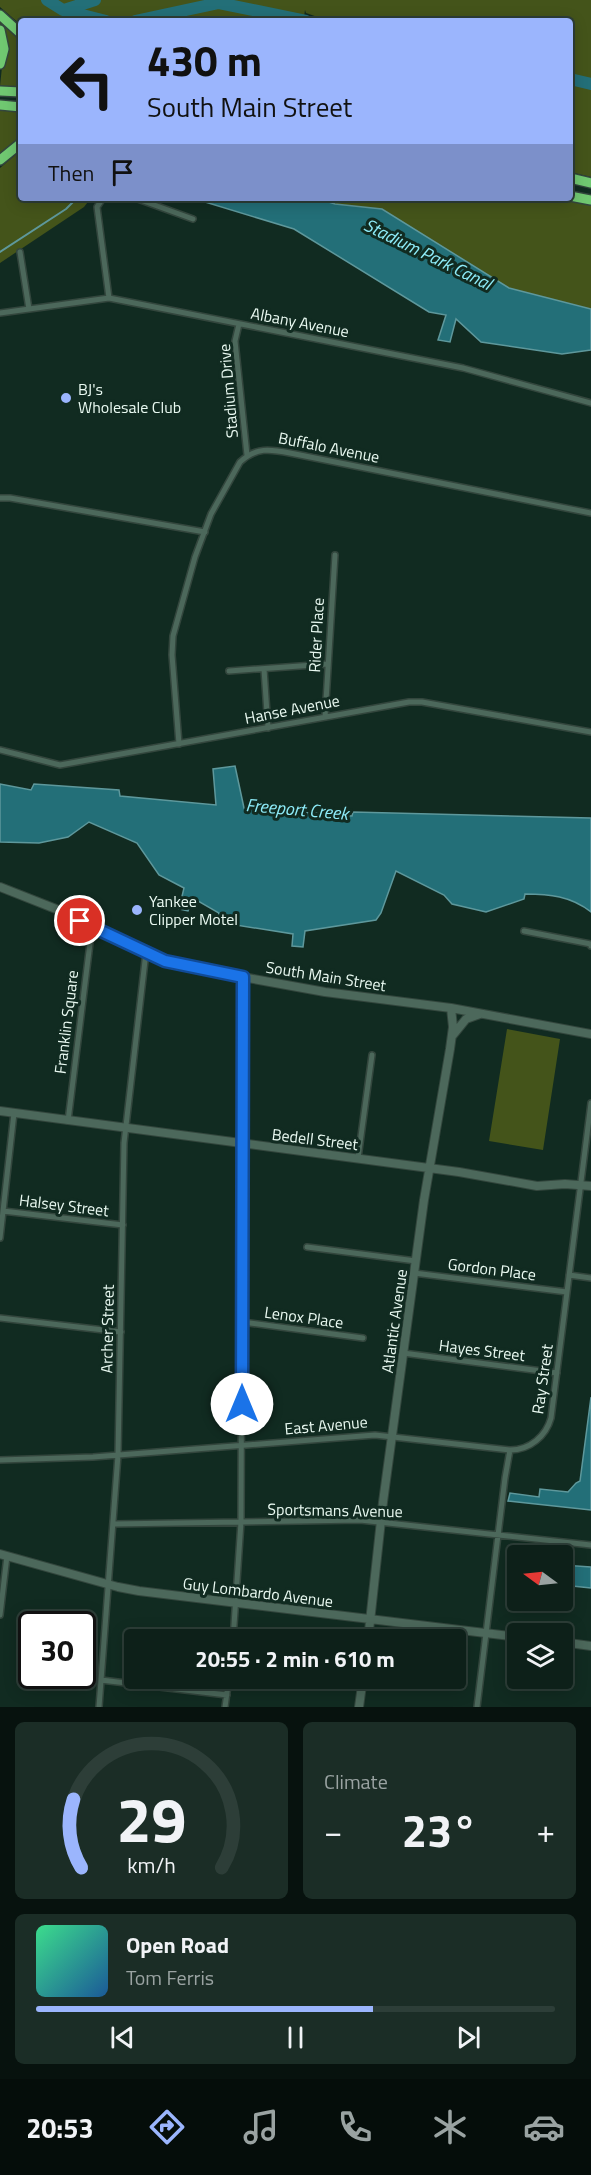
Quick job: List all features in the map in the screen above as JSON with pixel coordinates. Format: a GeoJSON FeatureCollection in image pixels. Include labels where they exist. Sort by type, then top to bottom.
{"type":"FeatureCollection","features":[{"type":"Feature","properties":{"kind":"highway"},"geometry":{"type":"LineString","coordinates":[[0,15],[18,31]]}},
{"type":"Feature","properties":{"kind":"highway"},"geometry":{"type":"LineString","coordinates":[[0,30],[4,49],[0,64]]}},
{"type":"Feature","properties":{"kind":"highway"},"geometry":{"type":"LineString","coordinates":[[0,91],[18,92]]}},
{"type":"Feature","properties":{"kind":"highway"},"geometry":{"type":"LineString","coordinates":[[0,105],[18,107]]}},
{"type":"Feature","properties":{"kind":"highway"},"geometry":{"type":"LineString","coordinates":[[0,160],[18,145]]}},
{"type":"Feature","properties":{"kind":"highway"},"geometry":{"type":"LineString","coordinates":[[573,179],[591,183]]}},
{"type":"Feature","properties":{"kind":"highway"},"geometry":{"type":"LineString","coordinates":[[573,196],[591,200]]}},
{"type":"Feature","properties":{"kind":"street"},"geometry":{"type":"LineString","coordinates":[[101,201],[97,212],[109,298]]}},
{"type":"Feature","properties":{"kind":"street"},"geometry":{"type":"LineString","coordinates":[[143,201],[193,219]]}},
{"type":"Feature","properties":{"kind":"street"},"geometry":{"type":"LineString","coordinates":[[20,252],[28,309]]}},
{"type":"Feature","properties":{"kind":"street","name":"Albany Avenue"},"geometry":{"type":"LineString","coordinates":[[0,313],[109,298],[463,368],[591,403]]}},
{"type":"Feature","properties":{"kind":"street","name":"Stadium Drive"},"geometry":{"type":"LineString","coordinates":[[238,324],[235,341],[247,455]]}},
{"type":"Feature","properties":{"kind":"street","name":"Buffalo Avenue"},"geometry":{"type":"LineString","coordinates":[[247,455],[269,449],[591,513]]}},
{"type":"Feature","properties":{"kind":"street"},"geometry":{"type":"LineString","coordinates":[[179,744],[172,655],[173,636],[195,557],[212,514],[240,462],[247,455]]}},
{"type":"Feature","properties":{"kind":"street"},"geometry":{"type":"LineString","coordinates":[[0,498],[205,532]]}},
{"type":"Feature","properties":{"kind":"street","name":"Rider Place"},"geometry":{"type":"LineString","coordinates":[[325,717],[334,555]]}},
{"type":"Feature","properties":{"kind":"street"},"geometry":{"type":"LineString","coordinates":[[229,671],[328,664]]}},
{"type":"Feature","properties":{"kind":"street"},"geometry":{"type":"LineString","coordinates":[[264,669],[268,728]]}},
{"type":"Feature","properties":{"kind":"street","name":"Hanse Avenue"},"geometry":{"type":"LineString","coordinates":[[0,750],[60,765],[393,704],[422,702],[591,732]]}},
{"type":"Feature","properties":{"kind":"street","name":"South Main Street"},"geometry":{"type":"LineString","coordinates":[[0,887],[56,909],[165,961],[182,966],[325,992],[451,1008],[591,1034]]}},
{"type":"Feature","properties":{"kind":"street","name":"Franklin Square"},"geometry":{"type":"LineString","coordinates":[[68,1121],[92,927]]}},
{"type":"Feature","properties":{"kind":"street"},"geometry":{"type":"LineString","coordinates":[[525,931],[574,940],[591,944],[591,946]]}},
{"type":"Feature","properties":{"kind":"street","name":"Archer Street"},"geometry":{"type":"LineString","coordinates":[[99,1707],[118,1455],[126,1128],[146,952]]}},
{"type":"Feature","properties":{"kind":"street"},"geometry":{"type":"LineString","coordinates":[[235,1629],[241,1522],[242,1445],[243,977]]}},
{"type":"Feature","properties":{"kind":"street","name":"Atlantic Avenue"},"geometry":{"type":"LineString","coordinates":[[370,1629],[381,1522],[414,1273],[452,1036],[451,1008]]}},
{"type":"Feature","properties":{"kind":"street"},"geometry":{"type":"LineString","coordinates":[[452,1036],[462,1023],[482,1014]]}},
{"type":"Feature","properties":{"kind":"street"},"geometry":{"type":"LineString","coordinates":[[358,1158],[372,1055]]}},
{"type":"Feature","properties":{"kind":"street","name":"Ray Street"},"geometry":{"type":"LineString","coordinates":[[510,1450],[525,1448],[546,1430],[551,1418],[591,1103]]}},
{"type":"Feature","properties":{"kind":"street","name":"Bedell Street"},"geometry":{"type":"LineString","coordinates":[[0,1111],[430,1168],[537,1186],[565,1184],[591,1186]]}},
{"type":"Feature","properties":{"kind":"street"},"geometry":{"type":"LineString","coordinates":[[0,1238],[14,1113]]}},
{"type":"Feature","properties":{"kind":"street","name":"Halsey Street"},"geometry":{"type":"LineString","coordinates":[[3,1211],[123,1225]]}},
{"type":"Feature","properties":{"kind":"street"},"geometry":{"type":"LineString","coordinates":[[307,1247],[416,1261]]}},
{"type":"Feature","properties":{"kind":"street","name":"Gordon Place"},"geometry":{"type":"LineString","coordinates":[[414,1273],[567,1292]]}},
{"type":"Feature","properties":{"kind":"street"},"geometry":{"type":"LineString","coordinates":[[569,1275],[591,1278]]}},
{"type":"Feature","properties":{"kind":"street"},"geometry":{"type":"LineString","coordinates":[[0,1318],[121,1332]]}},
{"type":"Feature","properties":{"kind":"street","name":"Lenox Place"},"geometry":{"type":"LineString","coordinates":[[242,1322],[363,1338]]}},
{"type":"Feature","properties":{"kind":"street","name":"Hayes Street"},"geometry":{"type":"LineString","coordinates":[[404,1353],[557,1372]]}},
{"type":"Feature","properties":{"kind":"street","name":"East Avenue"},"geometry":{"type":"LineString","coordinates":[[0,1460],[118,1455],[375,1435],[510,1450]]}},
{"type":"Feature","properties":{"kind":"street"},"geometry":{"type":"LineString","coordinates":[[477,1707],[510,1450]]}},
{"type":"Feature","properties":{"kind":"street","name":"Sportsmans Avenue"},"geometry":{"type":"LineString","coordinates":[[113,1524],[360,1521],[591,1545]]}},
{"type":"Feature","properties":{"kind":"street"},"geometry":{"type":"LineString","coordinates":[[0,1615],[4,1555]]}},
{"type":"Feature","properties":{"kind":"street","name":"Guy Lombardo Avenue"},"geometry":{"type":"LineString","coordinates":[[4,1555],[139,1591],[507,1636]]}},
{"type":"Feature","properties":{"kind":"street"},"geometry":{"type":"LineString","coordinates":[[573,1644],[591,1646]]}},
{"type":"Feature","properties":{"kind":"street"},"geometry":{"type":"LineString","coordinates":[[101,1680],[227,1695]]}},
{"type":"Feature","properties":{"kind":"street"},"geometry":{"type":"LineString","coordinates":[[225,1707],[228,1689]]}},
{"type":"Feature","properties":{"kind":"street"},"geometry":{"type":"LineString","coordinates":[[359,1707],[361,1689]]}},
{"type":"Feature","properties":{"kind":"green space"},"geometry":{"type":"Polygon","coordinates":[[[0,0],[591,0],[591,177],[573,173],[573,18],[320,18],[306,13],[305,10],[304,17],[308,18],[18,18],[18,22],[0,7],[0,0]]]}},
{"type":"Feature","properties":{"kind":"green space"},"geometry":{"type":"Polygon","coordinates":[[[0,19],[18,35],[18,87],[0,86],[2,67],[0,19]]]}},
{"type":"Feature","properties":{"kind":"green space"},"geometry":{"type":"Polygon","coordinates":[[[0,110],[18,112],[18,140],[0,155],[0,110]]]}},
{"type":"Feature","properties":{"kind":"green space"},"geometry":{"type":"Polygon","coordinates":[[[18,153],[18,201],[89,201],[84,207],[0,263],[0,168],[18,153]]]}},
{"type":"Feature","properties":{"kind":"green space"},"geometry":{"type":"Polygon","coordinates":[[[326,201],[573,201],[591,205],[591,309],[509,288],[382,209],[326,201]]]}},
{"type":"Feature","properties":{"kind":"green space"},"geometry":{"type":"Polygon","coordinates":[[[507,1029],[560,1039],[543,1150],[489,1141],[507,1029]]]}},
{"type":"Feature","properties":{"kind":"water","name":"Stadium Park Canal"},"geometry":{"type":"Polygon","coordinates":[[[202,201],[326,201],[382,209],[509,288],[591,309],[591,350],[562,354],[481,342],[456,319],[450,342],[438,340],[446,315],[429,312],[294,229],[202,201]]]}},
{"type":"Feature","properties":{"kind":"water"},"geometry":{"type":"Polygon","coordinates":[[[235,766],[244,808],[352,816],[353,812],[591,818],[591,912],[568,899],[525,894],[524,899],[486,912],[452,904],[444,895],[396,871],[381,913],[376,920],[305,931],[303,947],[292,946],[293,934],[217,922],[219,913],[193,898],[188,911],[179,909],[184,888],[159,875],[137,843],[89,822],[68,837],[39,843],[0,842],[0,784],[31,790],[34,784],[119,790],[120,796],[216,805],[213,769],[235,766]]]}},
{"type":"Feature","properties":{"kind":"water"},"geometry":{"type":"Polygon","coordinates":[[[591,1397],[591,1510],[508,1501],[510,1493],[539,1497],[540,1489],[568,1492],[580,1481],[591,1397]]]}},
{"type":"Feature","properties":{"kind":"water"},"geometry":{"type":"Polygon","coordinates":[[[573,1566],[591,1567],[591,1588],[573,1586],[573,1566]]]}},
{"type":"Feature","properties":{"kind":"waterway"},"geometry":{"type":"LineString","coordinates":[[47,0],[63,10],[94,18]]}},
{"type":"Feature","properties":{"kind":"waterway"},"geometry":{"type":"LineString","coordinates":[[64,10],[95,0]]}},
{"type":"Feature","properties":{"kind":"waterway"},"geometry":{"type":"LineString","coordinates":[[149,18],[219,3],[292,18]]}},
{"type":"Feature","properties":{"kind":"waterway"},"geometry":{"type":"LineString","coordinates":[[573,80],[591,84]]}},
{"type":"Feature","properties":{"kind":"waterway"},"geometry":{"type":"LineString","coordinates":[[0,252],[66,209],[74,201]]}},
{"type":"Feature","properties":{"kind":"place","name":"BJ's Wholesale Club"},"geometry":{"type":"Point","coordinates":[66,398]}},
{"type":"Feature","properties":{"kind":"place","name":"Yankee Clipper Motel"},"geometry":{"type":"Point","coordinates":[137,910]}},
{"type":"Feature","properties":{"kind":"route"},"geometry":{"type":"LineString","coordinates":[[80,921],[165,961],[243,977],[242,1404]]}},
{"type":"Feature","properties":{"kind":"water label","name":"Freeport Creek"},"geometry":{"type":"Point","coordinates":[297,809]}}]}
